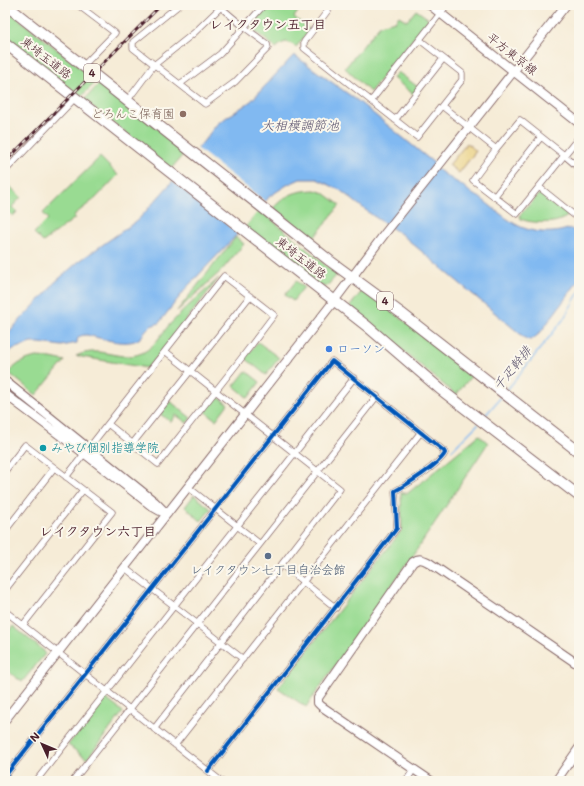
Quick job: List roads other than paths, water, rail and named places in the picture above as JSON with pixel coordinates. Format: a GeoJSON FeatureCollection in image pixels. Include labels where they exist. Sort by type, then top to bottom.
{"type":"FeatureCollection","features":[{"type":"Feature","properties":{"kind":"highway","name":"東埼玉道路"},"geometry":{"type":"LineString","coordinates":[[6,5],[268,212],[401,313],[579,452]]}},
{"type":"Feature","properties":{"kind":"highway","name":"4"},"geometry":{"type":"LineString","coordinates":[[5,39],[24,58]]}},
{"type":"Feature","properties":{"kind":"highway","name":"東埼玉道路"},"geometry":{"type":"LineString","coordinates":[[5,43],[368,327],[440,389],[579,496]]}},
{"type":"Feature","properties":{"kind":"street"},"geometry":{"type":"LineString","coordinates":[[78,5],[115,33],[83,66]]}},
{"type":"Feature","properties":{"kind":"street"},"geometry":{"type":"LineString","coordinates":[[127,101],[154,65],[194,33],[221,6],[244,27],[266,44],[268,48],[235,82],[205,104],[154,65],[134,48],[133,42],[178,5]]}},
{"type":"Feature","properties":{"kind":"street"},"geometry":{"type":"LineString","coordinates":[[180,84],[220,54],[264,5]]}},
{"type":"Feature","properties":{"kind":"street"},"geometry":{"type":"LineString","coordinates":[[332,5],[304,42],[304,48],[417,137],[462,80],[462,73],[420,40]]}},
{"type":"Feature","properties":{"kind":"street","name":"平方東京線"},"geometry":{"type":"LineString","coordinates":[[430,5],[579,123]]}},
{"type":"Feature","properties":{"kind":"street"},"geometry":{"type":"LineString","coordinates":[[372,101],[447,5]]}},
{"type":"Feature","properties":{"kind":"street"},"geometry":{"type":"LineString","coordinates":[[5,720],[334,301],[386,232],[470,128],[566,5]]}},
{"type":"Feature","properties":{"kind":"street"},"geometry":{"type":"LineString","coordinates":[[395,120],[443,59]]}},
{"type":"Feature","properties":{"kind":"street"},"geometry":{"type":"LineString","coordinates":[[5,171],[76,98]]}},
{"type":"Feature","properties":{"kind":"street"},"geometry":{"type":"LineString","coordinates":[[442,106],[496,149]]}},
{"type":"Feature","properties":{"kind":"street"},"geometry":{"type":"LineString","coordinates":[[579,137],[564,155],[517,214],[473,180],[520,120],[564,155],[579,168]]}},
{"type":"Feature","properties":{"kind":"street"},"geometry":{"type":"LineString","coordinates":[[494,197],[541,137]]}},
{"type":"Feature","properties":{"kind":"street"},"geometry":{"type":"LineString","coordinates":[[539,187],[574,215],[579,209]]}},
{"type":"Feature","properties":{"kind":"street"},"geometry":{"type":"LineString","coordinates":[[66,477],[224,276],[274,315],[158,464],[108,424]]}},
{"type":"Feature","properties":{"kind":"street"},"geometry":{"type":"LineString","coordinates":[[133,443],[250,296]]}},
{"type":"Feature","properties":{"kind":"street"},"geometry":{"type":"LineString","coordinates":[[154,729],[340,489],[165,351]]}},
{"type":"Feature","properties":{"kind":"street"},"geometry":{"type":"LineString","coordinates":[[5,776],[332,361],[377,396],[445,453],[443,457],[411,482],[395,491],[397,528],[208,771]]}},
{"type":"Feature","properties":{"kind":"street"},"geometry":{"type":"LineString","coordinates":[[36,781],[354,378]]}},
{"type":"Feature","properties":{"kind":"street"},"geometry":{"type":"LineString","coordinates":[[6,384],[6,396],[87,451]]}},
{"type":"Feature","properties":{"kind":"street"},"geometry":{"type":"LineString","coordinates":[[6,384],[153,507],[166,514]]}},
{"type":"Feature","properties":{"kind":"street"},"geometry":{"type":"LineString","coordinates":[[73,781],[317,470],[377,396]]}},
{"type":"Feature","properties":{"kind":"street"},"geometry":{"type":"LineString","coordinates":[[175,745],[421,432]]}},
{"type":"Feature","properties":{"kind":"street"},"geometry":{"type":"LineString","coordinates":[[5,471],[25,445],[112,512],[23,625]]}},
{"type":"Feature","properties":{"kind":"street"},"geometry":{"type":"LineString","coordinates":[[5,531],[54,468]]}},
{"type":"Feature","properties":{"kind":"street"},"geometry":{"type":"LineString","coordinates":[[188,487],[260,544]]}},
{"type":"Feature","properties":{"kind":"street"},"geometry":{"type":"LineString","coordinates":[[5,590],[83,490]]}},
{"type":"Feature","properties":{"kind":"street"},"geometry":{"type":"LineString","coordinates":[[431,781],[318,703],[318,698],[410,566],[417,560],[420,559],[428,562],[579,664]]}},
{"type":"Feature","properties":{"kind":"street"},"geometry":{"type":"LineString","coordinates":[[282,565],[336,608]]}},
{"type":"Feature","properties":{"kind":"street"},"geometry":{"type":"LineString","coordinates":[[125,568],[243,660]]}},
{"type":"Feature","properties":{"kind":"street"},"geometry":{"type":"LineString","coordinates":[[5,611],[221,781]]}},
{"type":"Feature","properties":{"kind":"street"},"geometry":{"type":"LineString","coordinates":[[556,781],[579,748]]}},
{"type":"Feature","properties":{"kind":"street"},"geometry":{"type":"LineString","coordinates":[[406,781],[414,769]]}},
{"type":"Feature","properties":{"kind":"water","name":"大相模調節池"},"geometry":{"type":"Polygon","coordinates":[[[294,55],[358,101],[434,163],[434,166],[440,171],[479,197],[510,221],[521,227],[542,232],[556,232],[570,228],[579,235],[579,280],[540,333],[530,340],[526,339],[401,234],[372,215],[340,190],[317,179],[300,179],[270,196],[232,240],[188,286],[159,323],[145,331],[140,338],[135,341],[122,342],[83,335],[79,337],[77,343],[62,346],[31,343],[13,349],[5,356],[5,336],[53,284],[78,262],[138,220],[171,183],[217,124],[251,101],[294,55]]]}},
{"type":"Feature","properties":{"kind":"waterway","name":"千疋幹排"},"geometry":{"type":"LineString","coordinates":[[507,390],[563,320],[579,292]]}},
{"type":"Feature","properties":{"kind":"waterway","name":"千疋幹排"},"geometry":{"type":"LineString","coordinates":[[483,418],[502,396]]}},
{"type":"Feature","properties":{"kind":"waterway","name":"千疋幹排"},"geometry":{"type":"LineString","coordinates":[[452,450],[478,424]]}},
{"type":"Feature","properties":{"kind":"railway"},"geometry":{"type":"LineString","coordinates":[[5,162],[161,5]]}},
{"type":"Feature","properties":{"kind":"place","name":"どろんこ保育園"},"geometry":{"type":"Point","coordinates":[183,114]}},
{"type":"Feature","properties":{"kind":"place","name":"ローソン"},"geometry":{"type":"Point","coordinates":[329,349]}},
{"type":"Feature","properties":{"kind":"place","name":"みやび個別指導学院"},"geometry":{"type":"Point","coordinates":[43,448]}},
{"type":"Feature","properties":{"kind":"place","name":"レイクタウン七丁目自治会館"},"geometry":{"type":"Point","coordinates":[268,556]}},
{"type":"Feature","properties":{"kind":"district","name":"レイクタウン五丁目"},"geometry":{"type":"Point","coordinates":[268,24]}},
{"type":"Feature","properties":{"kind":"district","name":"レイクタウン六丁目"},"geometry":{"type":"Point","coordinates":[98,531]}}]}
